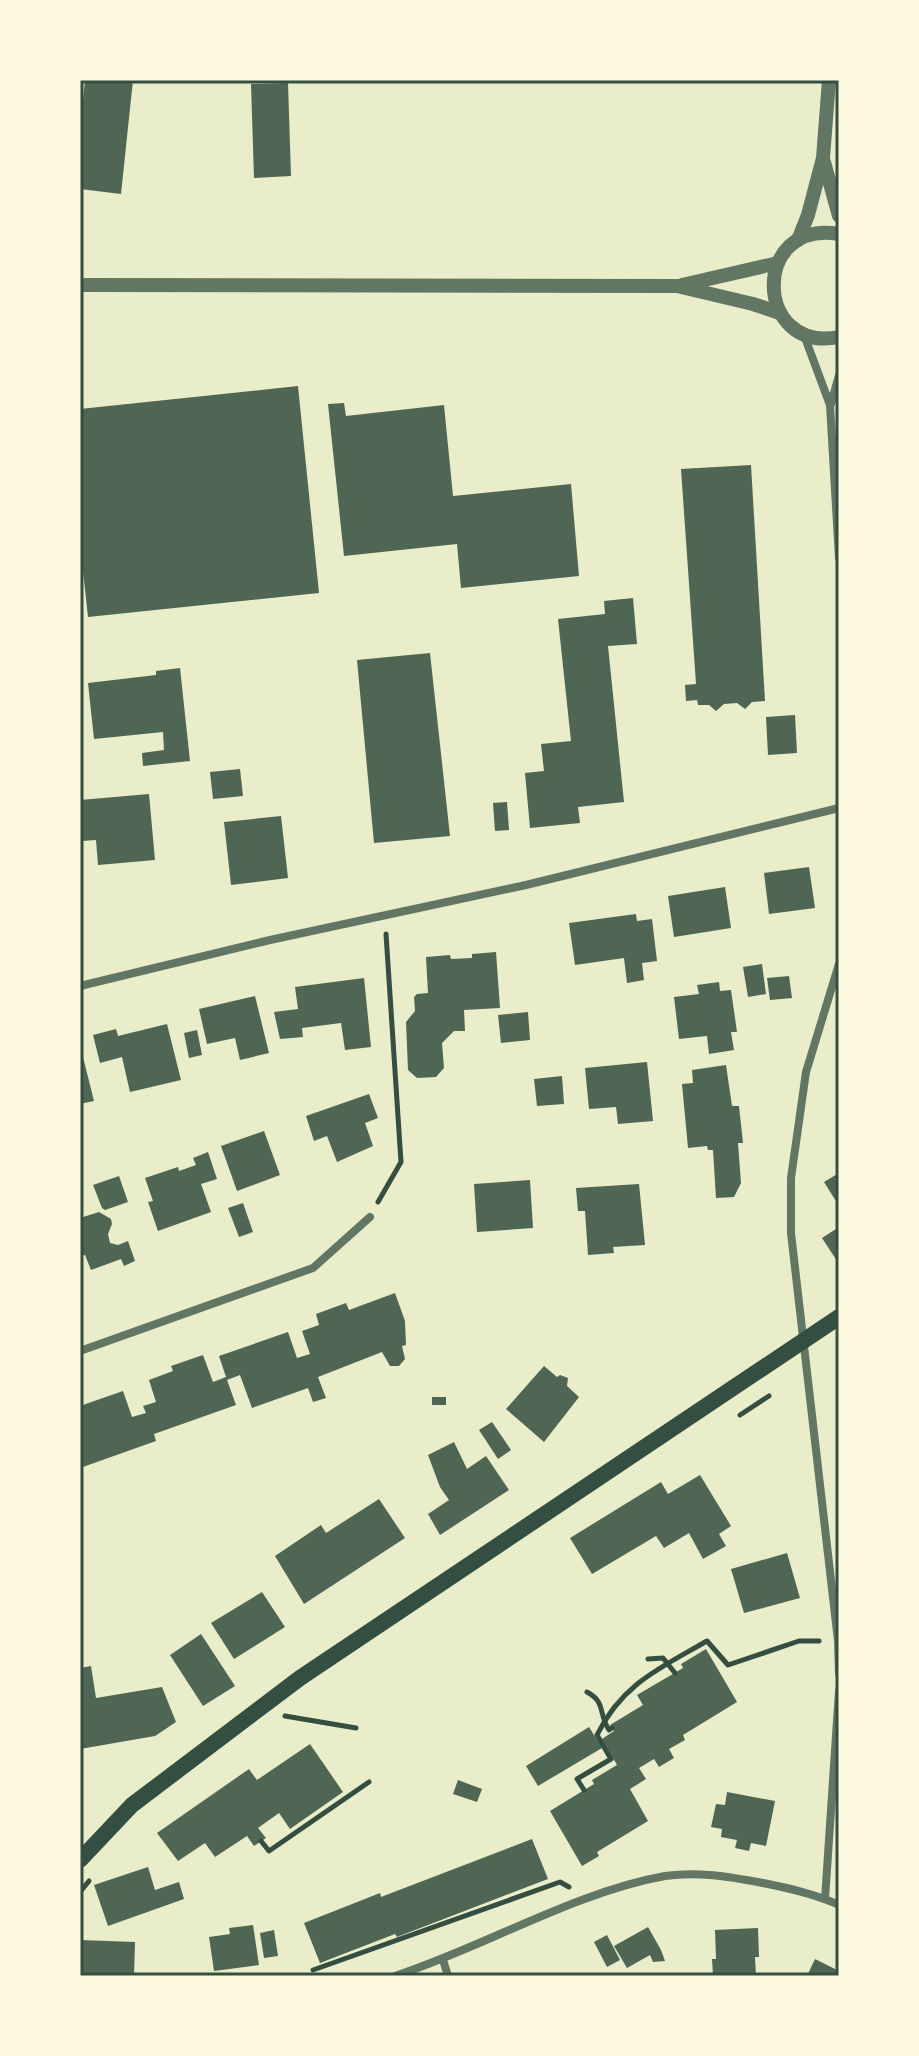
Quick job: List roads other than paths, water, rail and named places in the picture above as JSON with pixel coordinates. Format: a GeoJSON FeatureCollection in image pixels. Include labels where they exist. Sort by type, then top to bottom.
{"type":"FeatureCollection","features":[{"type":"Feature","properties":{"kind":"main road"},"geometry":{"type":"LineString","coordinates":[[80,1860],[132,1805],[300,1678],[839,1317]]}},
{"type":"Feature","properties":{"kind":"street"},"geometry":{"type":"LineString","coordinates":[[798,240],[823,158],[829,80]]}},
{"type":"Feature","properties":{"kind":"street"},"geometry":{"type":"LineString","coordinates":[[823,158],[839,216]]}},
{"type":"Feature","properties":{"kind":"street"},"geometry":{"type":"LineString","coordinates":[[839,234],[818,233],[798,240],[783,254],[773,283],[773,294],[780,313],[794,329],[824,339],[839,337]]}},
{"type":"Feature","properties":{"kind":"street"},"geometry":{"type":"LineString","coordinates":[[80,285],[677,286],[778,263]]}},
{"type":"Feature","properties":{"kind":"street"},"geometry":{"type":"LineString","coordinates":[[677,286],[780,313]]}},
{"type":"Feature","properties":{"kind":"street"},"geometry":{"type":"LineString","coordinates":[[803,334],[830,405],[839,558]]}},
{"type":"Feature","properties":{"kind":"street"},"geometry":{"type":"LineString","coordinates":[[830,405],[839,375]]}},
{"type":"Feature","properties":{"kind":"street"},"geometry":{"type":"LineString","coordinates":[[80,986],[526,885],[839,808]]}},
{"type":"Feature","properties":{"kind":"street"},"geometry":{"type":"LineString","coordinates":[[839,964],[806,1072],[791,1178],[791,1233],[838,1641],[839,1673]]}},
{"type":"Feature","properties":{"kind":"street"},"geometry":{"type":"LineString","coordinates":[[80,1351],[313,1268],[370,1217]]}},
{"type":"Feature","properties":{"kind":"street"},"geometry":{"type":"LineString","coordinates":[[825,1899],[839,1691]]}},
{"type":"Feature","properties":{"kind":"street"},"geometry":{"type":"LineString","coordinates":[[395,1976],[443,1960],[586,1899],[666,1876],[713,1874],[772,1885],[839,1905]]}},
{"type":"Feature","properties":{"kind":"street"},"geometry":{"type":"LineString","coordinates":[[443,1960],[448,1976]]}}]}
